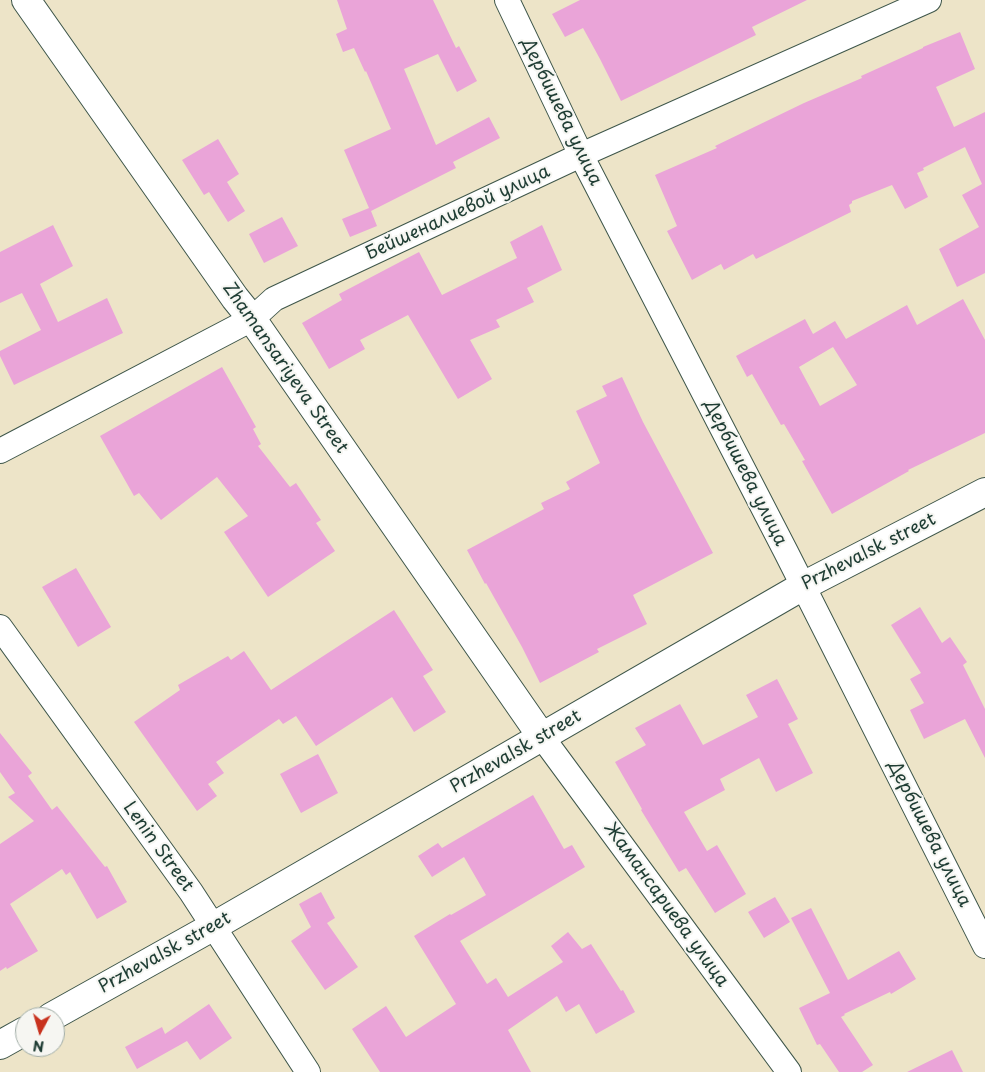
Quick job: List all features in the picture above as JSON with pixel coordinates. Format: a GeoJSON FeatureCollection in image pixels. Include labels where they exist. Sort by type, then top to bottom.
{"type":"FeatureCollection","features":[{"type":"Feature","properties":{"kind":"main road","name":"Zhamansariyeva Street"},"geometry":{"type":"LineString","coordinates":[[26,0],[252,319],[542,737]]}},
{"type":"Feature","properties":{"kind":"main road","name":"Przhevalsk street"},"geometry":{"type":"LineString","coordinates":[[65,1009],[214,926],[803,586],[985,492]]}},
{"type":"Feature","properties":{"kind":"main road"},"geometry":{"type":"LineString","coordinates":[[0,1045],[15,1037]]}},
{"type":"Feature","properties":{"kind":"street","name":"Дербишева улица"},"geometry":{"type":"LineString","coordinates":[[507,0],[581,155],[803,586],[985,946]]}},
{"type":"Feature","properties":{"kind":"street","name":"Бейшеналиевой улица"},"geometry":{"type":"LineString","coordinates":[[0,451],[252,319],[274,299],[581,155],[929,0]]}},
{"type":"Feature","properties":{"kind":"street","name":"Lenin Street"},"geometry":{"type":"LineString","coordinates":[[0,627],[191,892],[308,1072]]}},
{"type":"Feature","properties":{"kind":"street","name":"Жамансариева улица"},"geometry":{"type":"LineString","coordinates":[[542,737],[789,1072]]}},
{"type":"Feature","properties":{"kind":"building"},"geometry":{"type":"Polygon","coordinates":[[[337,0],[433,0],[456,48],[459,46],[477,81],[457,92],[438,54],[404,69],[436,145],[489,117],[500,138],[453,162],[456,168],[371,211],[377,226],[350,237],[342,219],[369,208],[344,150],[391,129],[354,48],[343,52],[336,34],[347,29],[337,0]]]}},
{"type":"Feature","properties":{"kind":"building"},"geometry":{"type":"Polygon","coordinates":[[[580,0],[807,0],[752,27],[756,35],[621,101],[583,28],[565,37],[552,14],[580,0]]]}},
{"type":"Feature","properties":{"kind":"building"},"geometry":{"type":"Polygon","coordinates":[[[960,32],[975,69],[936,87],[954,127],[985,112],[985,273],[957,287],[939,249],[979,227],[962,195],[982,184],[965,147],[923,168],[924,170],[917,173],[928,197],[905,209],[892,185],[852,201],[849,205],[851,212],[756,259],[753,254],[724,270],[721,264],[692,280],[667,231],[677,226],[655,175],[717,148],[715,146],[804,103],[862,78],[861,76],[960,32]]]}},
{"type":"Feature","properties":{"kind":"building"},"geometry":{"type":"Polygon","coordinates":[[[218,139],[239,174],[227,182],[245,211],[228,222],[209,192],[204,195],[182,160],[218,139]]]}},
{"type":"Feature","properties":{"kind":"building"},"geometry":{"type":"Polygon","coordinates":[[[282,217],[298,246],[264,263],[249,234],[282,217]]]}},
{"type":"Feature","properties":{"kind":"building"},"geometry":{"type":"Polygon","coordinates":[[[53,225],[73,266],[40,284],[58,322],[107,298],[123,333],[14,385],[0,356],[0,351],[41,330],[22,293],[0,303],[0,252],[53,225]]]}},
{"type":"Feature","properties":{"kind":"building"},"geometry":{"type":"Polygon","coordinates":[[[542,225],[562,270],[527,288],[534,302],[496,320],[500,327],[470,340],[492,379],[458,399],[408,315],[360,340],[365,349],[329,369],[302,323],[342,300],[339,294],[419,252],[442,295],[517,258],[510,242],[542,225]]]}},
{"type":"Feature","properties":{"kind":"building"},"geometry":{"type":"Polygon","coordinates":[[[963,299],[985,340],[985,433],[908,470],[832,514],[802,461],[805,460],[784,424],[781,425],[752,374],[747,377],[736,356],[805,319],[813,334],[835,321],[846,339],[907,305],[917,325],[963,299]],[[833,347],[799,367],[820,406],[857,385],[833,347]]]}},
{"type":"Feature","properties":{"kind":"building"},"geometry":{"type":"Polygon","coordinates":[[[222,367],[256,427],[253,429],[261,444],[258,446],[290,487],[296,483],[321,520],[316,523],[335,551],[268,597],[224,532],[248,516],[217,477],[161,520],[139,493],[134,496],[100,436],[222,367]]]}},
{"type":"Feature","properties":{"kind":"building"},"geometry":{"type":"Polygon","coordinates":[[[622,377],[643,422],[713,553],[633,595],[647,624],[597,649],[599,652],[540,683],[522,647],[467,550],[544,509],[541,503],[570,489],[566,482],[600,463],[576,411],[607,396],[602,386],[622,377]]]}},
{"type":"Feature","properties":{"kind":"building"},"geometry":{"type":"Polygon","coordinates":[[[76,568],[111,627],[78,647],[42,587],[76,568]]]}},
{"type":"Feature","properties":{"kind":"building"},"geometry":{"type":"Polygon","coordinates":[[[920,607],[942,643],[950,637],[967,662],[963,665],[985,709],[985,758],[965,719],[924,739],[910,710],[924,703],[910,679],[921,673],[891,625],[920,607]]]}},
{"type":"Feature","properties":{"kind":"building"},"geometry":{"type":"Polygon","coordinates":[[[394,610],[433,670],[423,676],[446,712],[414,732],[392,697],[316,746],[296,716],[283,724],[279,719],[216,762],[224,773],[208,784],[217,796],[197,811],[134,722],[180,690],[178,685],[228,656],[231,660],[244,651],[271,690],[394,610]]]}},
{"type":"Feature","properties":{"kind":"building"},"geometry":{"type":"Polygon","coordinates":[[[777,679],[798,719],[788,724],[813,773],[776,792],[759,758],[720,779],[725,790],[684,812],[707,851],[717,845],[746,894],[715,913],[686,868],[679,872],[641,810],[615,762],[646,745],[635,728],[680,704],[703,745],[758,717],[746,695],[777,679]]]}},
{"type":"Feature","properties":{"kind":"building"},"geometry":{"type":"Polygon","coordinates":[[[0,733],[32,773],[28,776],[52,810],[57,806],[105,867],[107,866],[127,902],[97,919],[70,872],[66,875],[62,869],[10,904],[38,951],[0,971],[0,844],[34,821],[8,797],[15,793],[0,772],[0,733]]]}},
{"type":"Feature","properties":{"kind":"building"},"geometry":{"type":"Polygon","coordinates":[[[318,754],[338,793],[301,813],[280,774],[318,754]]]}},
{"type":"Feature","properties":{"kind":"building"},"geometry":{"type":"Polygon","coordinates":[[[533,795],[564,849],[572,845],[585,867],[460,941],[487,984],[496,978],[508,997],[563,962],[551,946],[568,932],[582,949],[591,944],[621,991],[623,990],[635,1012],[596,1034],[579,1004],[566,1012],[557,996],[508,1030],[531,1072],[380,1072],[352,1029],[386,1006],[406,1037],[456,1004],[414,936],[486,895],[464,857],[432,877],[418,856],[438,843],[442,848],[533,795]]]}},
{"type":"Feature","properties":{"kind":"building"},"geometry":{"type":"Polygon","coordinates":[[[321,892],[335,918],[327,923],[358,967],[325,990],[291,941],[311,927],[299,904],[321,892]]]}},
{"type":"Feature","properties":{"kind":"building"},"geometry":{"type":"Polygon","coordinates":[[[775,897],[790,922],[764,938],[748,912],[775,897]]]}},
{"type":"Feature","properties":{"kind":"building"},"geometry":{"type":"Polygon","coordinates":[[[811,908],[848,980],[899,951],[916,979],[891,994],[890,992],[841,1017],[873,1065],[862,1072],[839,1072],[820,1044],[817,1045],[799,1008],[830,993],[791,918],[811,908]]]}},
{"type":"Feature","properties":{"kind":"building"},"geometry":{"type":"Polygon","coordinates":[[[209,1004],[232,1038],[200,1060],[187,1041],[137,1069],[125,1047],[162,1027],[165,1034],[209,1004]]]}},
{"type":"Feature","properties":{"kind":"building"},"geometry":{"type":"Polygon","coordinates":[[[952,1050],[963,1072],[907,1072],[952,1050]]]}}]}
